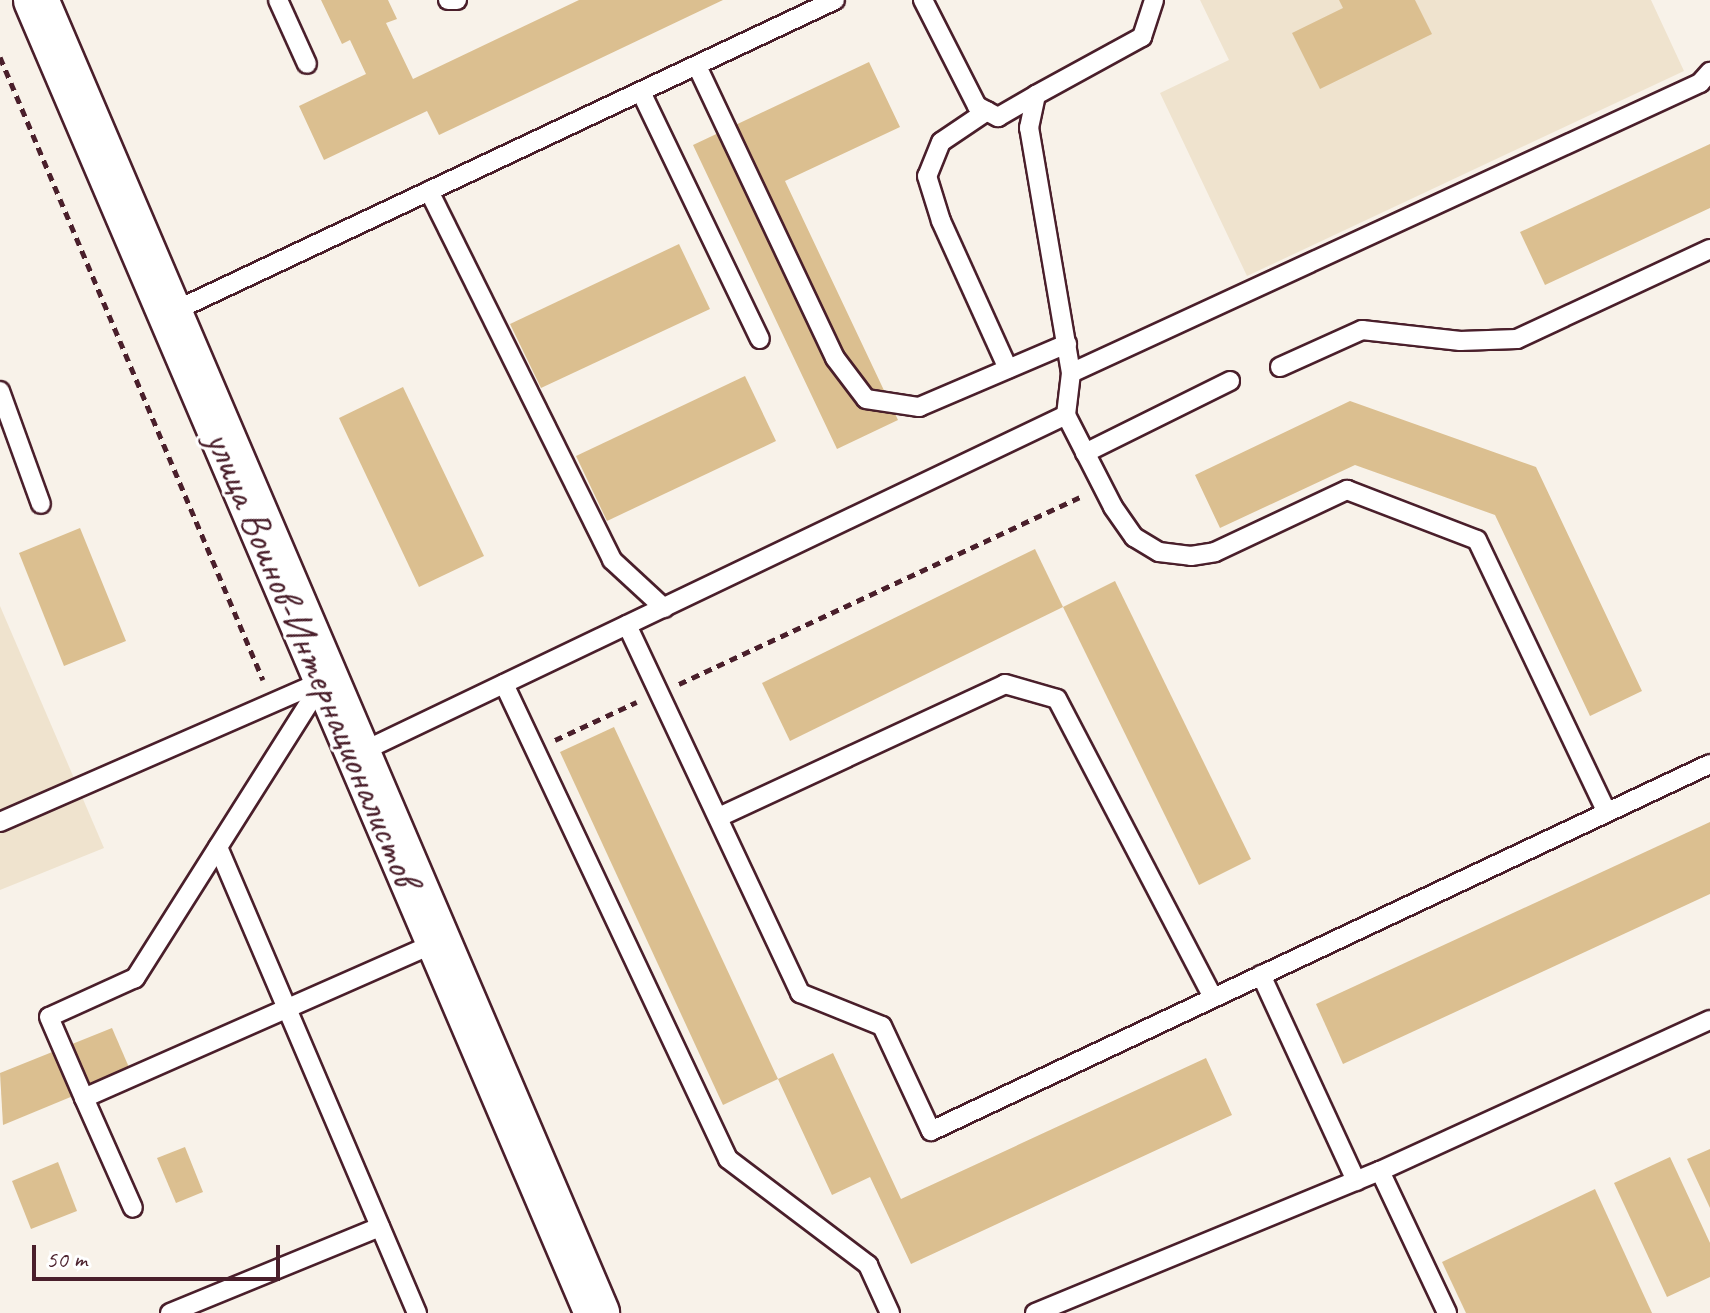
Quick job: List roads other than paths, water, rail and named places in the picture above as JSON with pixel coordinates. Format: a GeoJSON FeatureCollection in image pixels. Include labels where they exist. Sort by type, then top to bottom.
{"type":"FeatureCollection","features":[{"type":"Feature","properties":{"kind":"street","name":"улица Воинов-Интернационалистов"},"geometry":{"type":"LineString","coordinates":[[36,0],[354,755],[597,1313]]}},
{"type":"Feature","properties":{"kind":"lane"},"geometry":{"type":"LineString","coordinates":[[278,0],[307,64]]}},
{"type":"Feature","properties":{"kind":"lane"},"geometry":{"type":"LineString","coordinates":[[448,0],[457,0]]}},
{"type":"Feature","properties":{"kind":"lane"},"geometry":{"type":"LineString","coordinates":[[167,314],[835,0]]}},
{"type":"Feature","properties":{"kind":"lane"},"geometry":{"type":"LineString","coordinates":[[923,0],[977,106],[998,117],[1142,37],[1154,0]]}},
{"type":"Feature","properties":{"kind":"lane"},"geometry":{"type":"LineString","coordinates":[[697,66],[835,358],[866,399],[919,407],[1067,344]]}},
{"type":"Feature","properties":{"kind":"lane"},"geometry":{"type":"LineString","coordinates":[[1071,373],[1700,83],[1710,72]]}},
{"type":"Feature","properties":{"kind":"lane"},"geometry":{"type":"LineString","coordinates":[[641,92],[760,339]]}},
{"type":"Feature","properties":{"kind":"lane"},"geometry":{"type":"LineString","coordinates":[[1036,95],[1029,128],[1071,373],[1066,415],[1103,487],[1134,537],[1159,552],[1191,556],[1215,552],[1347,490],[1477,540],[1607,812]]}},
{"type":"Feature","properties":{"kind":"lane"},"geometry":{"type":"LineString","coordinates":[[987,111],[941,142],[927,176],[941,221],[1008,369]]}},
{"type":"Feature","properties":{"kind":"lane"},"geometry":{"type":"LineString","coordinates":[[429,191],[612,560],[664,608]]}},
{"type":"Feature","properties":{"kind":"lane"},"geometry":{"type":"LineString","coordinates":[[1280,367],[1362,330],[1460,341],[1517,339],[1710,249]]}},
{"type":"Feature","properties":{"kind":"lane"},"geometry":{"type":"LineString","coordinates":[[1085,453],[1230,381]]}},
{"type":"Feature","properties":{"kind":"lane"},"geometry":{"type":"LineString","coordinates":[[0,391],[41,504]]}},
{"type":"Feature","properties":{"kind":"lane"},"geometry":{"type":"LineString","coordinates":[[354,755],[1066,415]]}},
{"type":"Feature","properties":{"kind":"lane"},"geometry":{"type":"LineString","coordinates":[[627,625],[800,993],[882,1026],[931,1131],[1710,764]]}},
{"type":"Feature","properties":{"kind":"lane"},"geometry":{"type":"LineString","coordinates":[[0,822],[323,681]]}},
{"type":"Feature","properties":{"kind":"lane"},"geometry":{"type":"LineString","coordinates":[[133,1208],[49,1017],[135,978],[323,681]]}},
{"type":"Feature","properties":{"kind":"lane"},"geometry":{"type":"LineString","coordinates":[[504,684],[728,1159],[868,1265],[890,1313]]}},
{"type":"Feature","properties":{"kind":"lane"},"geometry":{"type":"LineString","coordinates":[[719,817],[1005,684],[1057,699],[1213,998]]}},
{"type":"Feature","properties":{"kind":"lane"},"geometry":{"type":"LineString","coordinates":[[218,847],[417,1313]]}},
{"type":"Feature","properties":{"kind":"lane"},"geometry":{"type":"LineString","coordinates":[[84,1098],[435,943]]}},
{"type":"Feature","properties":{"kind":"lane"},"geometry":{"type":"LineString","coordinates":[[1261,975],[1356,1181]]}},
{"type":"Feature","properties":{"kind":"lane"},"geometry":{"type":"LineString","coordinates":[[1035,1313],[1380,1171],[1710,1020]]}},
{"type":"Feature","properties":{"kind":"lane"},"geometry":{"type":"LineString","coordinates":[[1380,1171],[1447,1313]]}},
{"type":"Feature","properties":{"kind":"lane"},"geometry":{"type":"LineString","coordinates":[[170,1313],[380,1227]]}}]}
